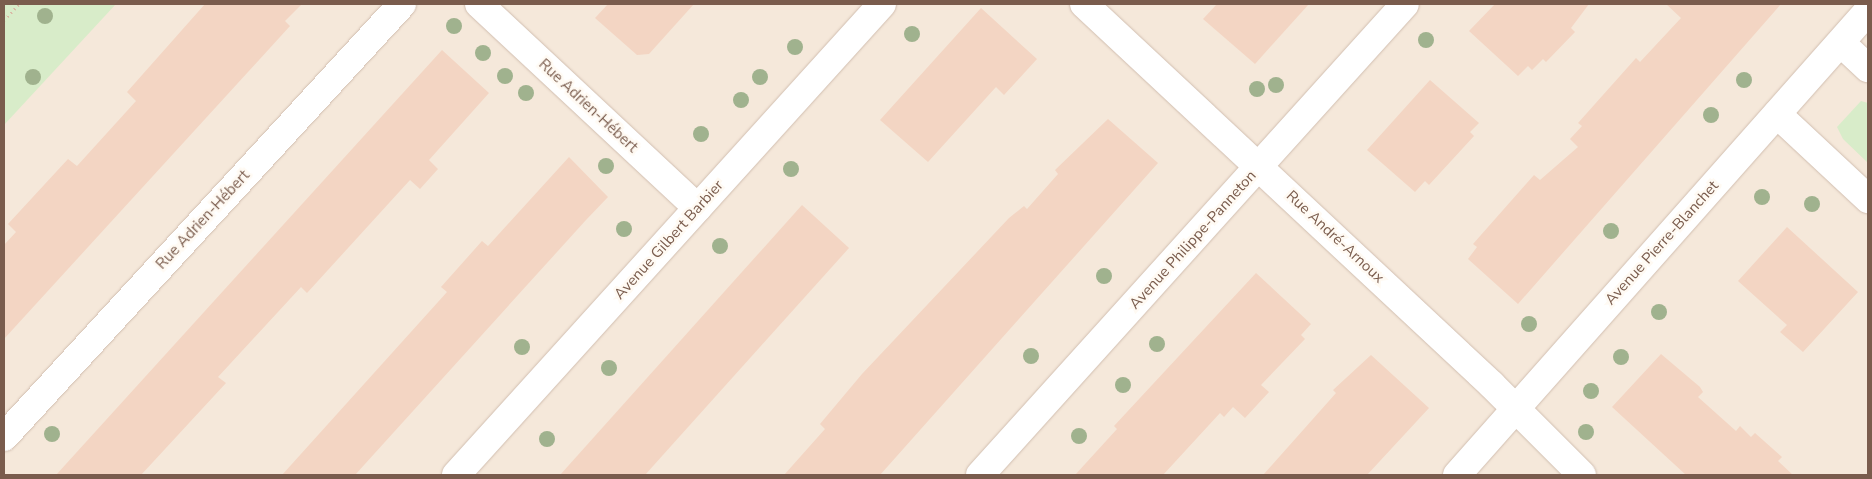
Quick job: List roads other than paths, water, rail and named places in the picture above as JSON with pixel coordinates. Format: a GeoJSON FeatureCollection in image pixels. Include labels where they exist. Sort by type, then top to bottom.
{"type":"FeatureCollection","features":[{"type":"Feature","properties":{"kind":"street","name":"Rue Adrien-Hébert"},"geometry":{"type":"LineString","coordinates":[[4,437],[402,4]]}},
{"type":"Feature","properties":{"kind":"street","name":"Rue Adrien-Hébert"},"geometry":{"type":"LineString","coordinates":[[478,4],[698,208]]}},
{"type":"Feature","properties":{"kind":"street","name":"Avenue Gilbert Barbier"},"geometry":{"type":"LineString","coordinates":[[456,475],[882,4]]}},
{"type":"Feature","properties":{"kind":"street","name":"Rue André-Arnoux"},"geometry":{"type":"LineString","coordinates":[[1084,4],[1516,408],[1582,475]]}},
{"type":"Feature","properties":{"kind":"street","name":"Avenue Philippe-Panneton"},"geometry":{"type":"LineString","coordinates":[[980,475],[1405,4]]}},
{"type":"Feature","properties":{"kind":"street","name":"Avenue Pierre-Blanchet"},"geometry":{"type":"LineString","coordinates":[[1457,475],[1842,43],[1868,11]]}},
{"type":"Feature","properties":{"kind":"street"},"geometry":{"type":"LineString","coordinates":[[1842,43],[1868,68]]}},
{"type":"Feature","properties":{"kind":"street"},"geometry":{"type":"LineString","coordinates":[[1777,114],[1868,199]]}}]}
